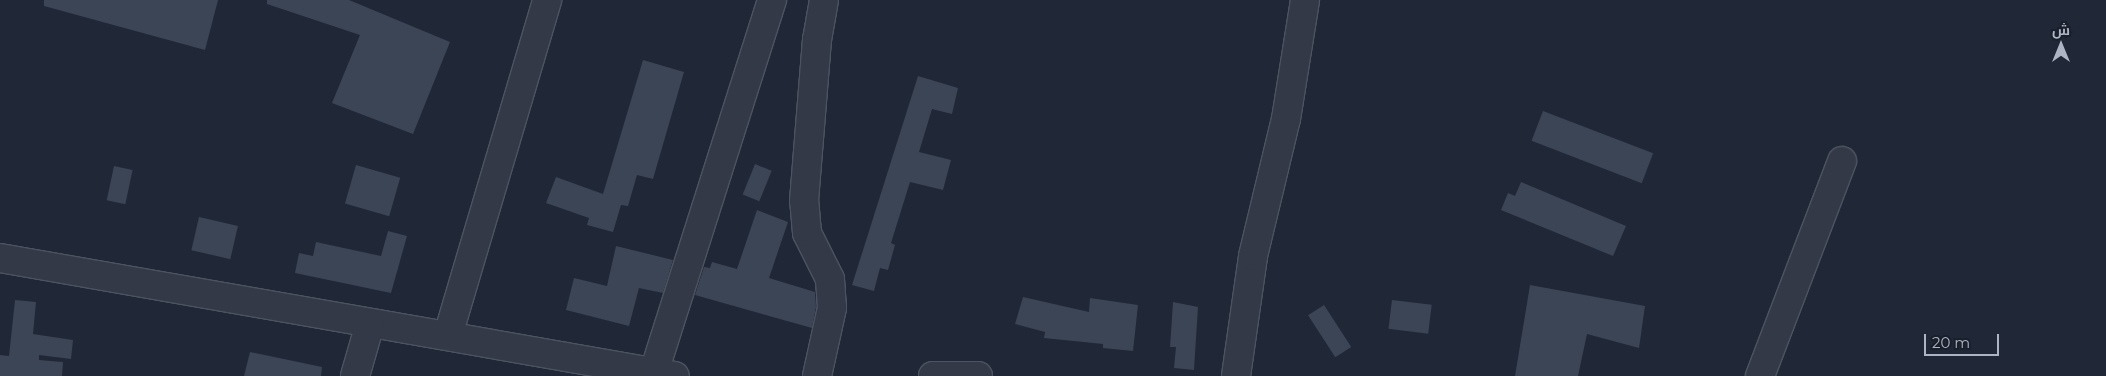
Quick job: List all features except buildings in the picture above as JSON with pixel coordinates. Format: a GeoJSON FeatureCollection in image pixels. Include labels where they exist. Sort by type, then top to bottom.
{"type":"FeatureCollection","features":[{"type":"Feature","properties":{"kind":"street"},"geometry":{"type":"LineString","coordinates":[[448,335],[547,0]]}},
{"type":"Feature","properties":{"kind":"street"},"geometry":{"type":"LineString","coordinates":[[0,258],[370,324],[448,335],[550,366],[664,374],[772,0]]}},
{"type":"Feature","properties":{"kind":"street"},"geometry":{"type":"LineString","coordinates":[[817,376],[832,308],[830,278],[807,233],[804,202],[817,40],[824,0]]}},
{"type":"Feature","properties":{"kind":"street"},"geometry":{"type":"LineString","coordinates":[[1236,376],[1253,256],[1286,119],[1305,0]]}},
{"type":"Feature","properties":{"kind":"street"},"geometry":{"type":"LineString","coordinates":[[1760,376],[1842,161]]}},
{"type":"Feature","properties":{"kind":"street"},"geometry":{"type":"LineString","coordinates":[[355,376],[370,324]]}},
{"type":"Feature","properties":{"kind":"street"},"geometry":{"type":"LineString","coordinates":[[933,376],[968,376]]}}]}
